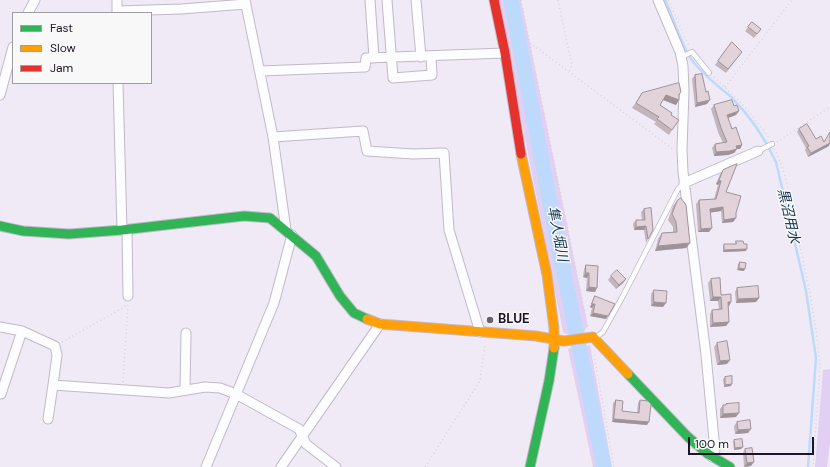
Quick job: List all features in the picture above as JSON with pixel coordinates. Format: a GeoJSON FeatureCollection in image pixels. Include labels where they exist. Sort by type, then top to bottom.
{"type":"FeatureCollection","features":[{"type":"Feature","properties":{"kind":"street"},"geometry":{"type":"LineString","coordinates":[[29,12],[35,0]]}},
{"type":"Feature","properties":{"kind":"street"},"geometry":{"type":"LineString","coordinates":[[117,0],[117,12],[181,10],[245,2],[260,71],[289,232],[274,303],[206,467]]}},
{"type":"Feature","properties":{"kind":"street"},"geometry":{"type":"LineString","coordinates":[[370,0],[374,58]]}},
{"type":"Feature","properties":{"kind":"street"},"geometry":{"type":"LineString","coordinates":[[387,0],[393,58],[393,78],[432,75],[431,56]]}},
{"type":"Feature","properties":{"kind":"street"},"geometry":{"type":"LineString","coordinates":[[416,0],[421,57]]}},
{"type":"Feature","properties":{"kind":"street"},"geometry":{"type":"LineString","coordinates":[[494,0],[518,142],[547,275],[554,339],[549,381],[530,467]]}},
{"type":"Feature","properties":{"kind":"street"},"geometry":{"type":"LineString","coordinates":[[658,0],[687,54],[683,66],[684,91],[682,150],[684,183],[706,355],[715,450],[712,457]]}},
{"type":"Feature","properties":{"kind":"street"},"geometry":{"type":"LineString","coordinates":[[0,95],[12,51]]}},
{"type":"Feature","properties":{"kind":"street"},"geometry":{"type":"LineString","coordinates":[[260,71],[365,67],[366,58],[504,53]]}},
{"type":"Feature","properties":{"kind":"street"},"geometry":{"type":"LineString","coordinates":[[118,84],[128,300]]}},
{"type":"Feature","properties":{"kind":"street"},"geometry":{"type":"LineString","coordinates":[[272,138],[363,131],[367,151],[413,154],[444,153],[449,230],[483,332]]}},
{"type":"Feature","properties":{"kind":"street"},"geometry":{"type":"LineString","coordinates":[[684,183],[767,147]]}},
{"type":"Feature","properties":{"kind":"street"},"geometry":{"type":"LineString","coordinates":[[0,226],[23,231],[69,234],[124,230],[244,216],[270,218],[289,232],[316,256],[340,296],[354,313],[380,324],[536,336],[566,341],[591,338],[688,437],[712,457],[730,467]]}},
{"type":"Feature","properties":{"kind":"street"},"geometry":{"type":"LineString","coordinates":[[281,467],[380,324]]}},
{"type":"Feature","properties":{"kind":"street"},"geometry":{"type":"LineString","coordinates":[[0,327],[22,331],[55,346],[57,356],[48,419]]}},
{"type":"Feature","properties":{"kind":"street"},"geometry":{"type":"LineString","coordinates":[[1,394],[22,331]]}},
{"type":"Feature","properties":{"kind":"street"},"geometry":{"type":"LineString","coordinates":[[185,390],[186,333]]}},
{"type":"Feature","properties":{"kind":"street"},"geometry":{"type":"LineString","coordinates":[[53,385],[169,393],[205,387],[220,388],[236,394],[299,429],[306,444],[336,467]]}},
{"type":"Feature","properties":{"kind":"lane"},"geometry":{"type":"LineString","coordinates":[[687,54],[709,73]]}},
{"type":"Feature","properties":{"kind":"lane"},"geometry":{"type":"LineString","coordinates":[[591,338],[603,332],[678,189],[684,183]]}},
{"type":"Feature","properties":{"kind":"path"},"geometry":{"type":"LineString","coordinates":[[521,0],[591,338]]}},
{"type":"Feature","properties":{"kind":"path"},"geometry":{"type":"LineString","coordinates":[[558,0],[572,66],[569,71]]}},
{"type":"Feature","properties":{"kind":"path"},"geometry":{"type":"LineString","coordinates":[[668,0],[687,54]]}},
{"type":"Feature","properties":{"kind":"path"},"geometry":{"type":"LineString","coordinates":[[725,87],[792,0]]}},
{"type":"Feature","properties":{"kind":"path"},"geometry":{"type":"LineString","coordinates":[[530,42],[675,150],[682,150]]}},
{"type":"Feature","properties":{"kind":"path"},"geometry":{"type":"LineString","coordinates":[[709,73],[748,110],[764,130],[767,147],[780,161],[785,176],[811,294],[819,349],[820,366],[813,467]]}},
{"type":"Feature","properties":{"kind":"path"},"geometry":{"type":"LineString","coordinates":[[767,147],[830,107]]}},
{"type":"Feature","properties":{"kind":"path"},"geometry":{"type":"LineString","coordinates":[[55,346],[128,300]]}},
{"type":"Feature","properties":{"kind":"path"},"geometry":{"type":"LineString","coordinates":[[122,390],[128,300]]}},
{"type":"Feature","properties":{"kind":"path"},"geometry":{"type":"LineString","coordinates":[[425,467],[480,381],[483,332]]}},
{"type":"Feature","properties":{"kind":"path"},"geometry":{"type":"LineString","coordinates":[[594,353],[614,467]]}},
{"type":"Feature","properties":{"kind":"shaded area"},"geometry":{"type":"Polygon","coordinates":[[[498,0],[506,0],[512,27],[517,64],[598,467],[593,467],[568,349],[571,348],[568,334],[563,332],[498,0]]]}},
{"type":"Feature","properties":{"kind":"shaded area"},"geometry":{"type":"Polygon","coordinates":[[[515,0],[521,0],[588,327],[585,330],[584,335],[587,346],[590,345],[612,467],[608,467],[515,0]]]}},
{"type":"Feature","properties":{"kind":"shaded area"},"geometry":{"type":"Polygon","coordinates":[[[830,369],[830,443],[827,467],[815,467],[823,370],[830,369]]]}},
{"type":"Feature","properties":{"kind":"building"},"geometry":{"type":"Polygon","coordinates":[[[752,22],[761,29],[757,34],[748,27],[752,22]]]}},
{"type":"Feature","properties":{"kind":"building"},"geometry":{"type":"Polygon","coordinates":[[[732,42],[742,52],[728,69],[718,61],[732,42]]]}},
{"type":"Feature","properties":{"kind":"building"},"geometry":{"type":"Polygon","coordinates":[[[702,74],[706,92],[708,91],[710,100],[697,103],[695,75],[702,74]]]}},
{"type":"Feature","properties":{"kind":"building"},"geometry":{"type":"Polygon","coordinates":[[[679,83],[681,92],[679,94],[679,100],[666,95],[660,105],[679,120],[672,130],[657,119],[659,117],[636,103],[642,93],[679,83]]]}},
{"type":"Feature","properties":{"kind":"building"},"geometry":{"type":"Polygon","coordinates":[[[732,100],[734,106],[737,105],[739,111],[727,115],[732,129],[736,127],[742,145],[736,146],[737,149],[730,151],[716,152],[715,144],[727,142],[714,105],[732,100]]]}},
{"type":"Feature","properties":{"kind":"building"},"geometry":{"type":"Polygon","coordinates":[[[807,124],[816,139],[821,136],[824,142],[830,132],[830,143],[811,153],[807,147],[809,146],[799,129],[807,124]]]}},
{"type":"Feature","properties":{"kind":"building"},"geometry":{"type":"Polygon","coordinates":[[[737,164],[726,192],[741,196],[736,218],[724,220],[723,207],[710,209],[712,228],[701,229],[699,200],[716,199],[721,181],[719,180],[723,170],[737,164]]]}},
{"type":"Feature","properties":{"kind":"building"},"geometry":{"type":"Polygon","coordinates":[[[681,198],[686,205],[690,243],[658,246],[662,233],[677,232],[676,222],[672,214],[677,201],[681,198]]]}},
{"type":"Feature","properties":{"kind":"building"},"geometry":{"type":"Polygon","coordinates":[[[651,208],[653,230],[648,239],[646,226],[636,227],[636,220],[645,220],[644,209],[651,208]]]}},
{"type":"Feature","properties":{"kind":"building"},"geometry":{"type":"Polygon","coordinates":[[[736,241],[743,241],[744,244],[747,244],[747,249],[724,250],[724,244],[736,244],[736,241]]]}},
{"type":"Feature","properties":{"kind":"building"},"geometry":{"type":"Polygon","coordinates":[[[740,262],[746,263],[745,269],[739,268],[740,262]]]}},
{"type":"Feature","properties":{"kind":"building"},"geometry":{"type":"Polygon","coordinates":[[[586,265],[598,266],[597,288],[589,287],[589,273],[586,273],[586,265]]]}},
{"type":"Feature","properties":{"kind":"building"},"geometry":{"type":"Polygon","coordinates":[[[617,270],[626,279],[619,285],[611,276],[617,270]]]}},
{"type":"Feature","properties":{"kind":"building"},"geometry":{"type":"Polygon","coordinates":[[[720,278],[721,295],[731,294],[731,302],[728,302],[729,322],[713,323],[712,310],[722,309],[721,297],[713,297],[711,279],[720,278]]]}},
{"type":"Feature","properties":{"kind":"building"},"geometry":{"type":"Polygon","coordinates":[[[758,286],[759,298],[738,299],[737,288],[758,286]]]}},
{"type":"Feature","properties":{"kind":"building"},"geometry":{"type":"Polygon","coordinates":[[[654,290],[667,291],[666,303],[654,302],[654,290]]]}},
{"type":"Feature","properties":{"kind":"building"},"geometry":{"type":"Polygon","coordinates":[[[595,296],[615,304],[608,316],[593,313],[595,304],[592,304],[595,296]]]}},
{"type":"Feature","properties":{"kind":"building"},"geometry":{"type":"Polygon","coordinates":[[[727,341],[730,360],[720,361],[717,343],[727,341]]]}},
{"type":"Feature","properties":{"kind":"building"},"geometry":{"type":"Polygon","coordinates":[[[732,376],[732,384],[725,385],[725,377],[732,376]]]}},
{"type":"Feature","properties":{"kind":"building"},"geometry":{"type":"Polygon","coordinates":[[[616,400],[623,401],[622,411],[639,413],[640,400],[648,401],[651,404],[649,422],[614,419],[616,400]]]}},
{"type":"Feature","properties":{"kind":"building"},"geometry":{"type":"Polygon","coordinates":[[[739,403],[739,413],[723,414],[723,405],[739,403]]]}},
{"type":"Feature","properties":{"kind":"building"},"geometry":{"type":"Polygon","coordinates":[[[750,420],[751,429],[738,430],[737,422],[750,420]]]}},
{"type":"Feature","properties":{"kind":"building"},"geometry":{"type":"Polygon","coordinates":[[[742,439],[743,447],[735,448],[734,440],[742,439]]]}},
{"type":"Feature","properties":{"kind":"building"},"geometry":{"type":"Polygon","coordinates":[[[752,448],[754,462],[747,463],[745,449],[752,448]]]}},
{"type":"Feature","properties":{"kind":"waterway","name":"隼人堀川"},"geometry":{"type":"LineString","coordinates":[[511,0],[558,245],[604,467]]}},
{"type":"Feature","properties":{"kind":"waterway","name":"黒沼用水"},"geometry":{"type":"LineString","coordinates":[[665,0],[691,59],[705,74],[731,97],[751,120],[767,144],[776,162],[806,291],[816,358],[808,467]]}},
{"type":"Feature","properties":{"kind":"traffic: fast"},"geometry":{"type":"LineString","coordinates":[[0,226],[23,231],[69,234],[122,230],[244,216],[270,218],[316,256],[340,296],[354,313],[367,319]]}},
{"type":"Feature","properties":{"kind":"traffic: fast"},"geometry":{"type":"LineString","coordinates":[[530,467],[549,381],[554,348]]}},
{"type":"Feature","properties":{"kind":"traffic: fast"},"geometry":{"type":"LineString","coordinates":[[628,374],[688,437],[708,454],[730,467]]}},
{"type":"Feature","properties":{"kind":"traffic: slow"},"geometry":{"type":"LineString","coordinates":[[521,154],[547,275],[554,328],[554,348]]}},
{"type":"Feature","properties":{"kind":"traffic: slow"},"geometry":{"type":"LineString","coordinates":[[367,319],[380,324],[536,336],[564,341],[593,337],[628,374]]}},
{"type":"Feature","properties":{"kind":"traffic: jam"},"geometry":{"type":"LineString","coordinates":[[494,0],[505,53],[521,154]]}},
{"type":"Feature","properties":{"kind":"place","name":"BLUE"},"geometry":{"type":"Point","coordinates":[490,320]}}]}
